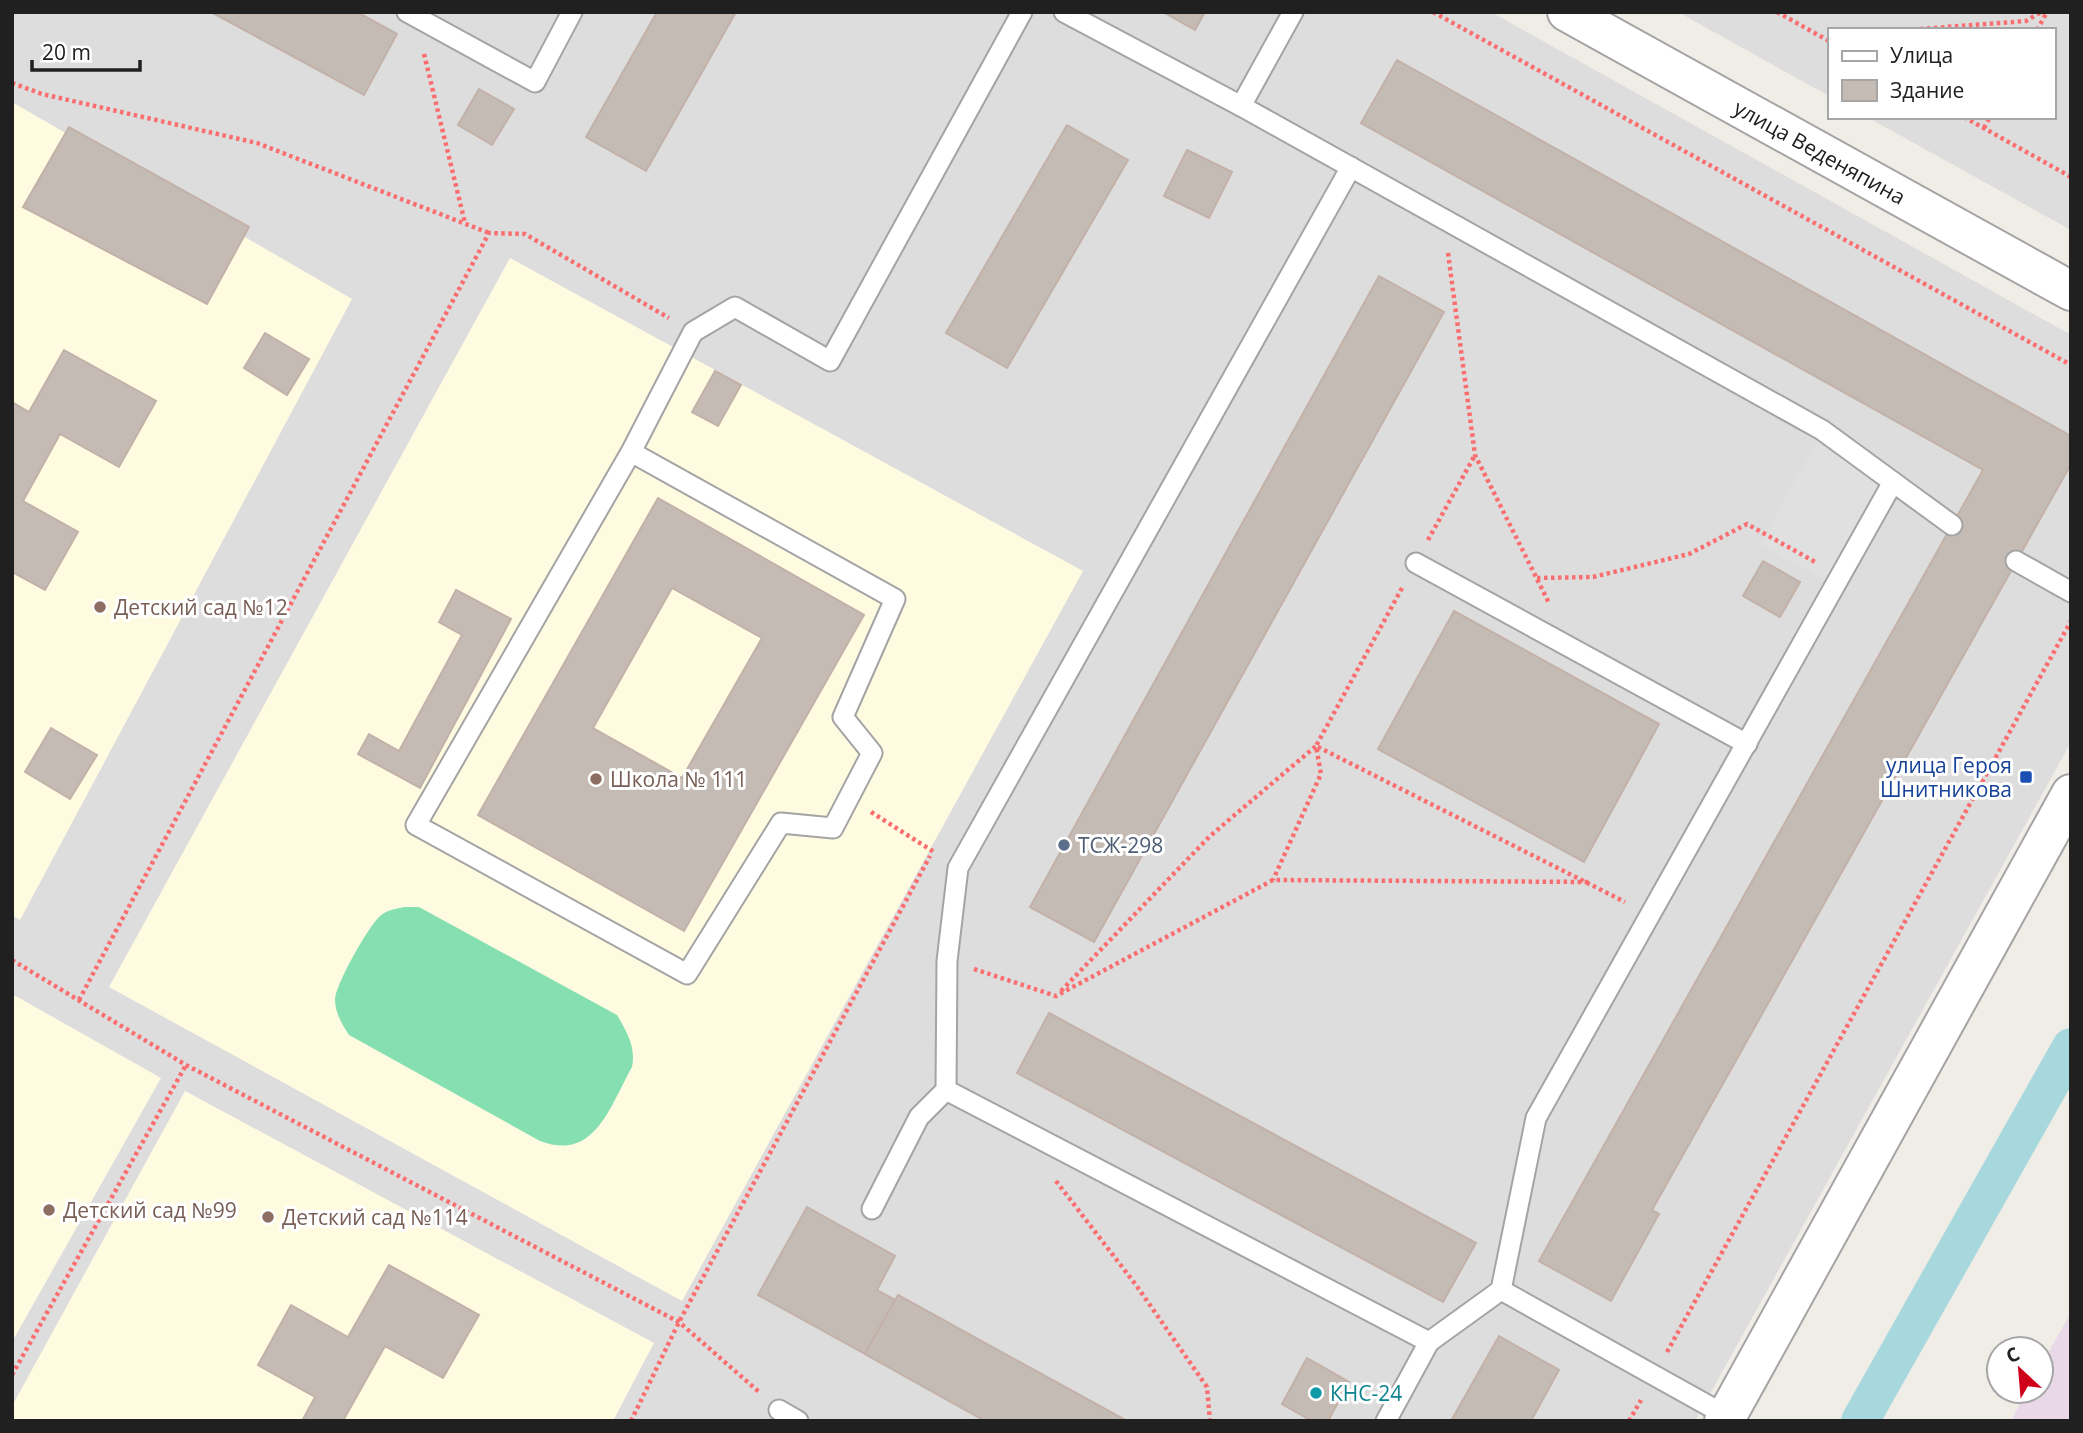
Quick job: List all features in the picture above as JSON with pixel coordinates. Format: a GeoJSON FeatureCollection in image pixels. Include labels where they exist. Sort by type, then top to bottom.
{"type":"FeatureCollection","features":[{"type":"Feature","properties":{"kind":"street","name":"улица Веденяпина"},"geometry":{"type":"LineString","coordinates":[[1567,12],[2071,291]]}},
{"type":"Feature","properties":{"kind":"street"},"geometry":{"type":"LineString","coordinates":[[1725,1419],[2071,794]]}},
{"type":"Feature","properties":{"kind":"lane"},"geometry":{"type":"LineString","coordinates":[[411,14],[535,82],[572,12]]}},
{"type":"Feature","properties":{"kind":"lane"},"geometry":{"type":"LineString","coordinates":[[631,452],[895,598],[843,717],[872,753],[833,828],[780,823],[687,974],[416,825],[631,452],[693,332],[735,307],[830,361],[1022,12]]}},
{"type":"Feature","properties":{"kind":"lane"},"geometry":{"type":"LineString","coordinates":[[1064,12],[1241,106],[1822,430],[1952,525]]}},
{"type":"Feature","properties":{"kind":"lane"},"geometry":{"type":"LineString","coordinates":[[1241,106],[1293,12]]}},
{"type":"Feature","properties":{"kind":"lane"},"geometry":{"type":"LineString","coordinates":[[872,1209],[919,1118],[946,1090],[947,961],[958,869],[1351,167]]}},
{"type":"Feature","properties":{"kind":"lane"},"geometry":{"type":"LineString","coordinates":[[1386,1421],[1429,1342],[1502,1290],[1536,1118],[1893,482]]}},
{"type":"Feature","properties":{"kind":"lane"},"geometry":{"type":"LineString","coordinates":[[2016,561],[2071,592]]}},
{"type":"Feature","properties":{"kind":"lane"},"geometry":{"type":"LineString","coordinates":[[1416,563],[1570,645],[1746,744]]}},
{"type":"Feature","properties":{"kind":"lane"},"geometry":{"type":"LineString","coordinates":[[946,1090],[1429,1342]]}},
{"type":"Feature","properties":{"kind":"lane"},"geometry":{"type":"LineString","coordinates":[[1502,1290],[1725,1419]]}},
{"type":"Feature","properties":{"kind":"lane"},"geometry":{"type":"LineString","coordinates":[[779,1410],[798,1421]]}},
{"type":"Feature","properties":{"kind":"path"},"geometry":{"type":"LineString","coordinates":[[1433,12],[2071,365]]}},
{"type":"Feature","properties":{"kind":"path"},"geometry":{"type":"LineString","coordinates":[[1777,12],[1828,40]]}},
{"type":"Feature","properties":{"kind":"path"},"geometry":{"type":"LineString","coordinates":[[1933,28],[2026,21],[2041,12]]}},
{"type":"Feature","properties":{"kind":"path"},"geometry":{"type":"LineString","coordinates":[[2038,28],[2047,12]]}},
{"type":"Feature","properties":{"kind":"path"},"geometry":{"type":"LineString","coordinates":[[411,14],[465,223]]}},
{"type":"Feature","properties":{"kind":"path"},"geometry":{"type":"LineString","coordinates":[[1820,36],[1828,35]]}},
{"type":"Feature","properties":{"kind":"path"},"geometry":{"type":"LineString","coordinates":[[12,83],[42,94],[257,143],[489,233],[525,234],[693,332]]}},
{"type":"Feature","properties":{"kind":"path"},"geometry":{"type":"LineString","coordinates":[[1968,119],[2071,177]]}},
{"type":"Feature","properties":{"kind":"path"},"geometry":{"type":"LineString","coordinates":[[1984,128],[1989,119]]}},
{"type":"Feature","properties":{"kind":"path"},"geometry":{"type":"LineString","coordinates":[[1443,219],[1475,455],[1570,645]]}},
{"type":"Feature","properties":{"kind":"path"},"geometry":{"type":"LineString","coordinates":[[79,1000],[489,233]]}},
{"type":"Feature","properties":{"kind":"path"},"geometry":{"type":"LineString","coordinates":[[1056,996],[1210,836],[1316,746],[1475,455]]}},
{"type":"Feature","properties":{"kind":"path"},"geometry":{"type":"LineString","coordinates":[[1536,578],[1593,576],[1689,554],[1747,524],[1840,576]]}},
{"type":"Feature","properties":{"kind":"path"},"geometry":{"type":"LineString","coordinates":[[1629,1421],[2071,621]]}},
{"type":"Feature","properties":{"kind":"path"},"geometry":{"type":"LineString","coordinates":[[1273,880],[1321,774],[1316,746]]}},
{"type":"Feature","properties":{"kind":"path"},"geometry":{"type":"LineString","coordinates":[[1316,746],[1591,882],[1650,916]]}},
{"type":"Feature","properties":{"kind":"path"},"geometry":{"type":"LineString","coordinates":[[849,798],[958,869]]}},
{"type":"Feature","properties":{"kind":"path"},"geometry":{"type":"LineString","coordinates":[[631,1421],[679,1322],[932,851]]}},
{"type":"Feature","properties":{"kind":"path"},"geometry":{"type":"LineString","coordinates":[[947,961],[1056,996],[1273,880],[1591,882]]}},
{"type":"Feature","properties":{"kind":"path"},"geometry":{"type":"LineString","coordinates":[[12,960],[186,1065],[679,1322],[779,1410]]}},
{"type":"Feature","properties":{"kind":"path"},"geometry":{"type":"LineString","coordinates":[[12,1375],[186,1065]]}},
{"type":"Feature","properties":{"kind":"path"},"geometry":{"type":"LineString","coordinates":[[1054,1177],[1136,1285],[1208,1387],[1209,1421]]}},
{"type":"Feature","properties":{"kind":"path"},"geometry":{"type":"LineString","coordinates":[[636,1410],[638,1421]]}},
{"type":"Feature","properties":{"kind":"shaded area"},"geometry":{"type":"Polygon","coordinates":[[[12,12],[1491,12],[2071,335],[2071,742],[1695,1421],[12,1421],[12,12]]]}},
{"type":"Feature","properties":{"kind":"shaded area"},"geometry":{"type":"Polygon","coordinates":[[[1678,12],[2071,12],[2071,230],[1871,119],[2055,119],[2055,28],[1828,28],[1828,95],[1678,12]]]}},
{"type":"Feature","properties":{"kind":"shaded area","name":"Детский сад №12"},"geometry":{"type":"Polygon","coordinates":[[[12,102],[352,299],[20,920],[12,915],[12,102]]]}},
{"type":"Feature","properties":{"kind":"shaded area","name":"Школа № 111"},"geometry":{"type":"Polygon","coordinates":[[[510,258],[1083,571],[682,1301],[109,987],[510,258]]]}},
{"type":"Feature","properties":{"kind":"shaded area"},"geometry":{"type":"Polygon","coordinates":[[[1816,443],[1884,481],[1827,582],[1760,544],[1816,443]]]}},
{"type":"Feature","properties":{"kind":"shaded area","name":"Детский сад №99"},"geometry":{"type":"Polygon","coordinates":[[[12,994],[161,1078],[12,1342],[12,994]]]}},
{"type":"Feature","properties":{"kind":"shaded area","name":"Детский сад №114"},"geometry":{"type":"Polygon","coordinates":[[[185,1091],[654,1343],[613,1421],[12,1421],[12,1406],[185,1091]]]}},
{"type":"Feature","properties":{"kind":"shaded area"},"geometry":{"type":"Polygon","coordinates":[[[2071,1312],[2071,1421],[2011,1421],[2020,1405],[2055,1405],[2055,1341],[2071,1312]]]}},
{"type":"Feature","properties":{"kind":"green space"},"geometry":{"type":"Polygon","coordinates":[[[419,907],[617,1015],[632,1046],[632,1067],[608,1113],[587,1137],[574,1144],[559,1145],[540,1141],[349,1035],[339,1018],[335,1004],[346,970],[379,917],[388,911],[419,907]]]}},
{"type":"Feature","properties":{"kind":"building"},"geometry":{"type":"Polygon","coordinates":[[[211,12],[357,12],[397,34],[364,95],[211,12]]]}},
{"type":"Feature","properties":{"kind":"building"},"geometry":{"type":"Polygon","coordinates":[[[657,12],[736,12],[646,171],[586,137],[657,12]]]}},
{"type":"Feature","properties":{"kind":"building"},"geometry":{"type":"Polygon","coordinates":[[[1163,12],[1205,12],[1195,30],[1163,12]]]}},
{"type":"Feature","properties":{"kind":"building"},"geometry":{"type":"Polygon","coordinates":[[[1397,60],[2071,436],[2071,464],[1652,1210],[1659,1214],[1611,1301],[1539,1261],[1983,470],[1361,123],[1397,60]]]}},
{"type":"Feature","properties":{"kind":"building"},"geometry":{"type":"Polygon","coordinates":[[[479,89],[514,109],[492,145],[458,125],[479,89]]]}},
{"type":"Feature","properties":{"kind":"building"},"geometry":{"type":"Polygon","coordinates":[[[1067,125],[1128,160],[1007,368],[946,333],[1067,125]]]}},
{"type":"Feature","properties":{"kind":"building"},"geometry":{"type":"Polygon","coordinates":[[[69,127],[249,227],[207,304],[23,207],[69,127]]]}},
{"type":"Feature","properties":{"kind":"building"},"geometry":{"type":"Polygon","coordinates":[[[1187,150],[1232,172],[1209,218],[1164,196],[1187,150]]]}},
{"type":"Feature","properties":{"kind":"building"},"geometry":{"type":"Polygon","coordinates":[[[1379,276],[1444,312],[1094,942],[1030,907],[1379,276]]]}},
{"type":"Feature","properties":{"kind":"building"},"geometry":{"type":"Polygon","coordinates":[[[265,333],[309,359],[287,395],[244,368],[265,333]]]}},
{"type":"Feature","properties":{"kind":"building"},"geometry":{"type":"Polygon","coordinates":[[[64,350],[156,401],[119,467],[60,434],[23,501],[78,532],[45,590],[12,572],[12,402],[29,412],[64,350]]]}},
{"type":"Feature","properties":{"kind":"building"},"geometry":{"type":"Polygon","coordinates":[[[715,371],[741,385],[718,426],[692,412],[715,371]]]}},
{"type":"Feature","properties":{"kind":"building"},"geometry":{"type":"Polygon","coordinates":[[[658,498],[864,615],[684,931],[478,815],[658,498]],[[672,588],[593,728],[682,778],[762,638],[672,588]]]}},
{"type":"Feature","properties":{"kind":"building"},"geometry":{"type":"Polygon","coordinates":[[[1763,561],[1800,582],[1780,617],[1743,596],[1763,561]]]}},
{"type":"Feature","properties":{"kind":"building"},"geometry":{"type":"Polygon","coordinates":[[[456,590],[511,619],[420,788],[358,754],[369,734],[399,751],[462,635],[439,622],[456,590]]]}},
{"type":"Feature","properties":{"kind":"building"},"geometry":{"type":"Polygon","coordinates":[[[1454,611],[1659,724],[1584,862],[1378,749],[1454,611]]]}},
{"type":"Feature","properties":{"kind":"building"},"geometry":{"type":"Polygon","coordinates":[[[51,728],[97,755],[70,799],[25,772],[51,728]]]}},
{"type":"Feature","properties":{"kind":"building"},"geometry":{"type":"Polygon","coordinates":[[[1049,1013],[1476,1243],[1443,1302],[1017,1073],[1049,1013]]]}},
{"type":"Feature","properties":{"kind":"building"},"geometry":{"type":"Polygon","coordinates":[[[807,1207],[895,1256],[877,1290],[895,1300],[865,1354],[758,1295],[807,1207]]]}},
{"type":"Feature","properties":{"kind":"building"},"geometry":{"type":"Polygon","coordinates":[[[389,1265],[479,1315],[443,1378],[385,1346],[344,1419],[347,1421],[302,1421],[315,1397],[258,1365],[291,1305],[348,1337],[389,1265]]]}},
{"type":"Feature","properties":{"kind":"building"},"geometry":{"type":"Polygon","coordinates":[[[898,1295],[1127,1421],[985,1421],[865,1354],[898,1295]]]}},
{"type":"Feature","properties":{"kind":"building"},"geometry":{"type":"Polygon","coordinates":[[[1499,1336],[1559,1370],[1531,1421],[1451,1421],[1499,1336]]]}},
{"type":"Feature","properties":{"kind":"building","name":"КНС-24"},"geometry":{"type":"Polygon","coordinates":[[[1307,1358],[1349,1382],[1328,1421],[1312,1421],[1282,1404],[1307,1358]]]}},
{"type":"Feature","properties":{"kind":"waterway"},"geometry":{"type":"LineString","coordinates":[[1860,1421],[2071,1047]]}},
{"type":"Feature","properties":{"kind":"place","name":"Детский сад №12"},"geometry":{"type":"Point","coordinates":[100,607]}},
{"type":"Feature","properties":{"kind":"place","name":"улица Героя Шнитникова"},"geometry":{"type":"Point","coordinates":[2026,777]}},
{"type":"Feature","properties":{"kind":"place","name":"Школа № 111"},"geometry":{"type":"Point","coordinates":[596,779]}},
{"type":"Feature","properties":{"kind":"place","name":"ТСЖ-298"},"geometry":{"type":"Point","coordinates":[1064,845]}},
{"type":"Feature","properties":{"kind":"place","name":"Детский сад №99"},"geometry":{"type":"Point","coordinates":[49,1210]}},
{"type":"Feature","properties":{"kind":"place","name":"Детский сад №114"},"geometry":{"type":"Point","coordinates":[268,1217]}},
{"type":"Feature","properties":{"kind":"place","name":"КНС-24"},"geometry":{"type":"Point","coordinates":[1316,1393]}}]}
